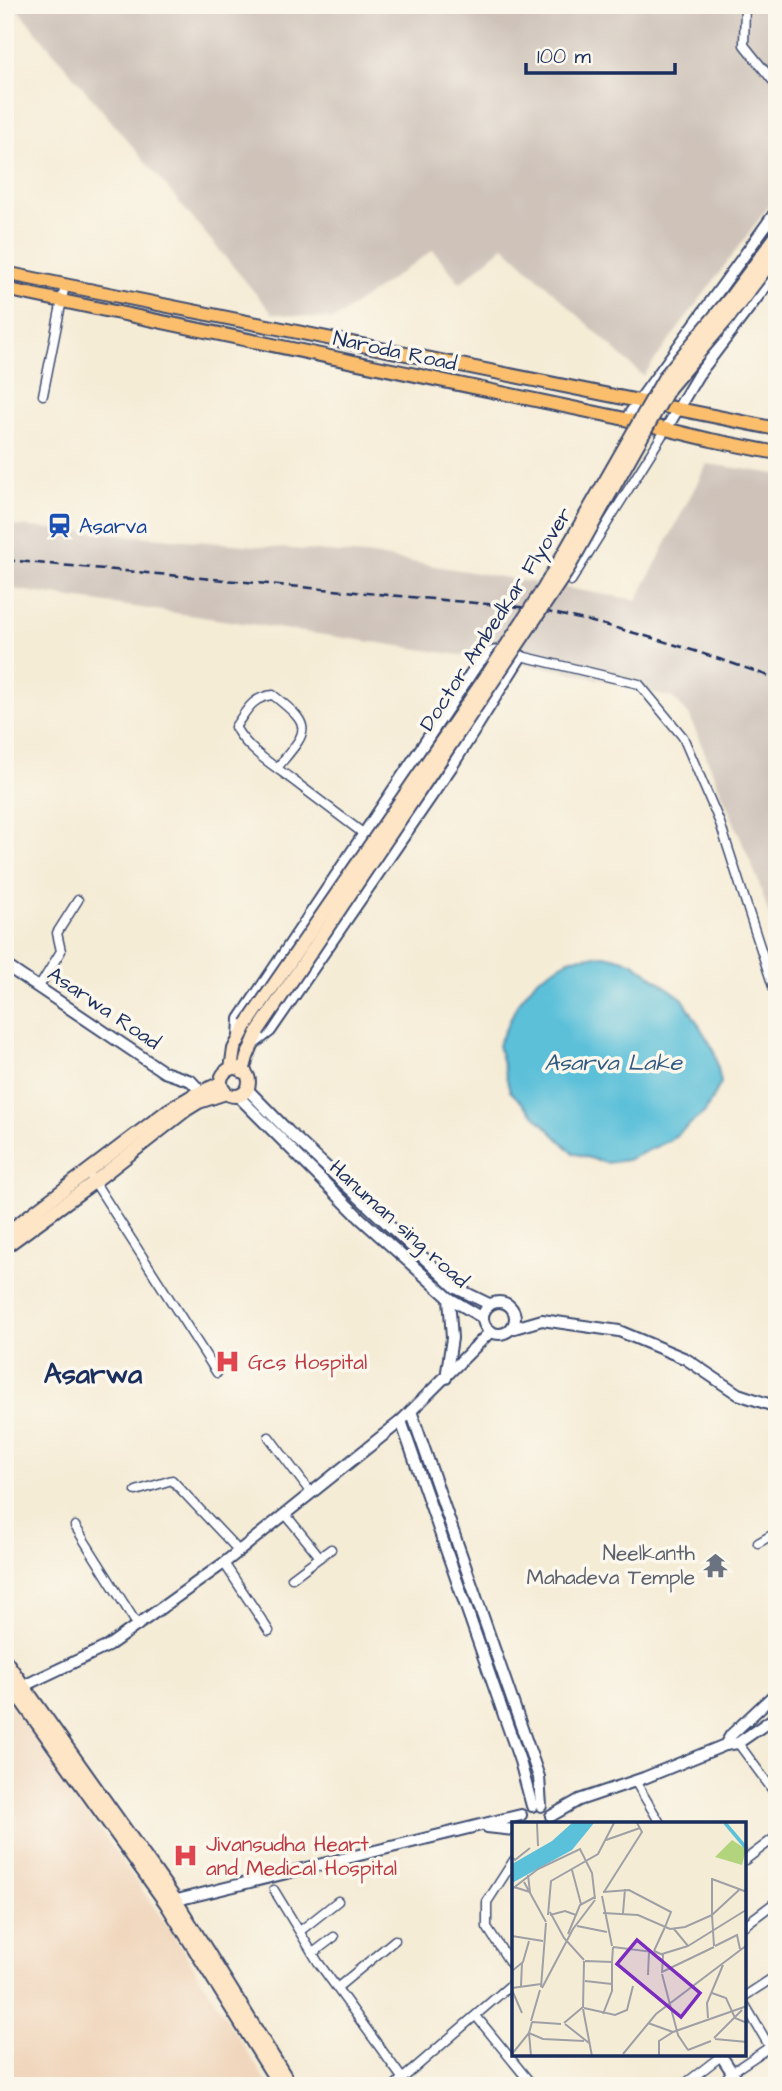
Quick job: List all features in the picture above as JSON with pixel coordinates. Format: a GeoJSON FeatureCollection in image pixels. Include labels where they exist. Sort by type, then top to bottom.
{"type":"FeatureCollection","features":[{"type":"Feature","properties":{"kind":"main road","name":"Doctor Ambedkar Flyover"},"geometry":{"type":"LineString","coordinates":[[253,1028],[544,588],[666,375],[730,298],[777,235]]}},
{"type":"Feature","properties":{"kind":"main road","name":"Doctor Ambedkar Flyover"},"geometry":{"type":"LineString","coordinates":[[253,1028],[565,574],[669,388],[729,317],[777,254]]}},
{"type":"Feature","properties":{"kind":"main road","name":"Naroda Road"},"geometry":{"type":"LineString","coordinates":[[5,273],[777,429]]}},
{"type":"Feature","properties":{"kind":"main road","name":"Naroda Road"},"geometry":{"type":"LineString","coordinates":[[5,289],[777,453]]}},
{"type":"Feature","properties":{"kind":"main road"},"geometry":{"type":"LineString","coordinates":[[5,1247],[167,1111],[201,1097],[233,1090],[248,1082],[237,1070],[234,1049],[239,1037],[253,1028]]}},
{"type":"Feature","properties":{"kind":"main road"},"geometry":{"type":"LineString","coordinates":[[233,1090],[223,1075],[237,1070],[252,1044],[253,1028]]}},
{"type":"Feature","properties":{"kind":"main road"},"geometry":{"type":"LineString","coordinates":[[5,1234],[91,1177]]}},
{"type":"Feature","properties":{"kind":"main road"},"geometry":{"type":"LineString","coordinates":[[5,1660],[19,1688],[171,1902],[291,2086]]}},
{"type":"Feature","properties":{"kind":"main road"},"geometry":{"type":"LineString","coordinates":[[5,1678],[19,1688]]}},
{"type":"Feature","properties":{"kind":"main road"},"geometry":{"type":"LineString","coordinates":[[171,1902],[280,2086]]}},
{"type":"Feature","properties":{"kind":"street"},"geometry":{"type":"LineString","coordinates":[[745,5],[744,45],[777,86]]}},
{"type":"Feature","properties":{"kind":"street"},"geometry":{"type":"LineString","coordinates":[[626,419],[777,210]]}},
{"type":"Feature","properties":{"kind":"street"},"geometry":{"type":"LineString","coordinates":[[571,582],[698,375],[777,271]]}},
{"type":"Feature","properties":{"kind":"street"},"geometry":{"type":"LineString","coordinates":[[43,395],[65,285]]}},
{"type":"Feature","properties":{"kind":"street"},"geometry":{"type":"LineString","coordinates":[[239,1037],[240,1019],[486,653],[494,650],[639,684],[683,737],[720,823],[777,999]]}},
{"type":"Feature","properties":{"kind":"street"},"geometry":{"type":"LineString","coordinates":[[252,1044],[270,1031],[452,766],[521,656]]}},
{"type":"Feature","properties":{"kind":"street"},"geometry":{"type":"LineString","coordinates":[[277,768],[303,737],[303,724],[297,714],[274,695],[261,696],[250,705],[235,727],[241,738],[277,768],[364,834]]}},
{"type":"Feature","properties":{"kind":"street"},"geometry":{"type":"LineString","coordinates":[[39,987],[61,951],[57,933],[78,900]]}},
{"type":"Feature","properties":{"kind":"street","name":"Asarwa Road"},"geometry":{"type":"LineString","coordinates":[[5,965],[164,1072],[183,1079],[186,1087],[201,1097]]}},
{"type":"Feature","properties":{"kind":"street"},"geometry":{"type":"LineString","coordinates":[[233,1090],[349,1188],[456,1288],[489,1304],[499,1301],[542,1320],[619,1331],[652,1343],[686,1359],[738,1394],[777,1407]]}},
{"type":"Feature","properties":{"kind":"street","name":"Hanuman sing road"},"geometry":{"type":"LineString","coordinates":[[233,1090],[294,1154],[449,1298],[483,1318]]}},
{"type":"Feature","properties":{"kind":"street"},"geometry":{"type":"LineString","coordinates":[[91,1177],[216,1373]]}},
{"type":"Feature","properties":{"kind":"street"},"geometry":{"type":"LineString","coordinates":[[340,1198],[349,1188]]}},
{"type":"Feature","properties":{"kind":"street"},"geometry":{"type":"LineString","coordinates":[[446,1378],[452,1338],[449,1298]]}},
{"type":"Feature","properties":{"kind":"street"},"geometry":{"type":"LineString","coordinates":[[489,1304],[483,1318],[491,1331],[501,1334],[542,1320]]}},
{"type":"Feature","properties":{"kind":"street"},"geometry":{"type":"LineString","coordinates":[[511,1329],[515,1320],[513,1309]]}},
{"type":"Feature","properties":{"kind":"street"},"geometry":{"type":"LineString","coordinates":[[19,1688],[108,1646],[224,1563],[401,1421],[491,1331]]}},
{"type":"Feature","properties":{"kind":"street"},"geometry":{"type":"LineString","coordinates":[[171,1902],[481,1826],[520,1819],[536,1806],[539,1777],[411,1411]]}},
{"type":"Feature","properties":{"kind":"street"},"geometry":{"type":"LineString","coordinates":[[401,1421],[536,1806],[551,1820],[579,1800],[726,1745],[738,1744],[777,1716]]}},
{"type":"Feature","properties":{"kind":"street"},"geometry":{"type":"LineString","coordinates":[[269,1437],[311,1493]]}},
{"type":"Feature","properties":{"kind":"street"},"geometry":{"type":"LineString","coordinates":[[136,1491],[172,1480],[239,1550]]}},
{"type":"Feature","properties":{"kind":"street"},"geometry":{"type":"LineString","coordinates":[[286,1515],[320,1557]]}},
{"type":"Feature","properties":{"kind":"street"},"geometry":{"type":"LineString","coordinates":[[75,1526],[138,1626]]}},
{"type":"Feature","properties":{"kind":"street"},"geometry":{"type":"LineString","coordinates":[[758,1543],[777,1532]]}},
{"type":"Feature","properties":{"kind":"street"},"geometry":{"type":"LineString","coordinates":[[292,1578],[331,1549]]}},
{"type":"Feature","properties":{"kind":"street"},"geometry":{"type":"LineString","coordinates":[[224,1563],[269,1631]]}},
{"type":"Feature","properties":{"kind":"street"},"geometry":{"type":"LineString","coordinates":[[726,1745],[731,1735],[777,1692]]}},
{"type":"Feature","properties":{"kind":"street"},"geometry":{"type":"LineString","coordinates":[[738,1744],[777,1796]]}},
{"type":"Feature","properties":{"kind":"street"},"geometry":{"type":"LineString","coordinates":[[635,1781],[659,1822]]}},
{"type":"Feature","properties":{"kind":"street"},"geometry":{"type":"LineString","coordinates":[[481,1826],[512,1830]]}},
{"type":"Feature","properties":{"kind":"street"},"geometry":{"type":"LineString","coordinates":[[747,1858],[777,1836]]}},
{"type":"Feature","properties":{"kind":"street"},"geometry":{"type":"LineString","coordinates":[[512,1863],[487,1902],[486,1927],[512,1966]]}},
{"type":"Feature","properties":{"kind":"street"},"geometry":{"type":"LineString","coordinates":[[274,1890],[313,1953],[402,2078]]}},
{"type":"Feature","properties":{"kind":"street"},"geometry":{"type":"LineString","coordinates":[[300,1931],[338,1901]]}},
{"type":"Feature","properties":{"kind":"street"},"geometry":{"type":"LineString","coordinates":[[747,1924],[777,1901]]}},
{"type":"Feature","properties":{"kind":"street"},"geometry":{"type":"LineString","coordinates":[[313,1953],[334,1937]]}},
{"type":"Feature","properties":{"kind":"street"},"geometry":{"type":"LineString","coordinates":[[338,1987],[395,1940]]}},
{"type":"Feature","properties":{"kind":"street"},"geometry":{"type":"LineString","coordinates":[[747,1995],[777,1975]]}},
{"type":"Feature","properties":{"kind":"street"},"geometry":{"type":"LineString","coordinates":[[394,2086],[512,1984]]}},
{"type":"Feature","properties":{"kind":"street"},"geometry":{"type":"LineString","coordinates":[[747,2008],[773,2044],[777,2059]]}},
{"type":"Feature","properties":{"kind":"street"},"geometry":{"type":"LineString","coordinates":[[476,2016],[533,2086]]}},
{"type":"Feature","properties":{"kind":"street"},"geometry":{"type":"LineString","coordinates":[[719,2086],[732,2072],[773,2044]]}},
{"type":"Feature","properties":{"kind":"street"},"geometry":{"type":"LineString","coordinates":[[682,2086],[720,2056]]}},
{"type":"Feature","properties":{"kind":"street"},"geometry":{"type":"LineString","coordinates":[[722,2056],[741,2086]]}},
{"type":"Feature","properties":{"kind":"shaded area"},"geometry":{"type":"Polygon","coordinates":[[[14,5],[773,5],[777,8],[777,195],[643,376],[504,246],[460,283],[433,250],[333,320],[272,313],[14,5]]]}},
{"type":"Feature","properties":{"kind":"shaded area"},"geometry":{"type":"Polygon","coordinates":[[[707,464],[777,474],[777,940],[758,880],[689,715],[673,698],[562,670],[5,588],[5,525],[376,556],[637,600],[707,464]]]}},
{"type":"Feature","properties":{"kind":"shaded area"},"geometry":{"type":"Polygon","coordinates":[[[5,1693],[170,1930],[269,2086],[5,2086],[5,1693]]]}},
{"type":"Feature","properties":{"kind":"water","name":"Asarva Lake"},"geometry":{"type":"Polygon","coordinates":[[[605,955],[632,962],[683,999],[714,1050],[721,1083],[705,1112],[669,1141],[627,1160],[606,1163],[573,1153],[510,1091],[498,1045],[517,1005],[537,979],[572,958],[605,955]]]}},
{"type":"Feature","properties":{"kind":"railway"},"geometry":{"type":"LineString","coordinates":[[5,560],[520,607],[650,637],[777,679]]}},
{"type":"Feature","properties":{"kind":"place","name":"Asarva"},"geometry":{"type":"Point","coordinates":[59,526]}},
{"type":"Feature","properties":{"kind":"place","name":"Gcs Hospital"},"geometry":{"type":"Point","coordinates":[228,1362]}},
{"type":"Feature","properties":{"kind":"place","name":"Neelkanth Mahadeva Temple"},"geometry":{"type":"Point","coordinates":[715,1565]}},
{"type":"Feature","properties":{"kind":"place","name":"Jivansudha Heart and Medical Hospital"},"geometry":{"type":"Point","coordinates":[186,1856]}},
{"type":"Feature","properties":{"kind":"district","name":"Asarwa"},"geometry":{"type":"Point","coordinates":[93,1374]}}]}
